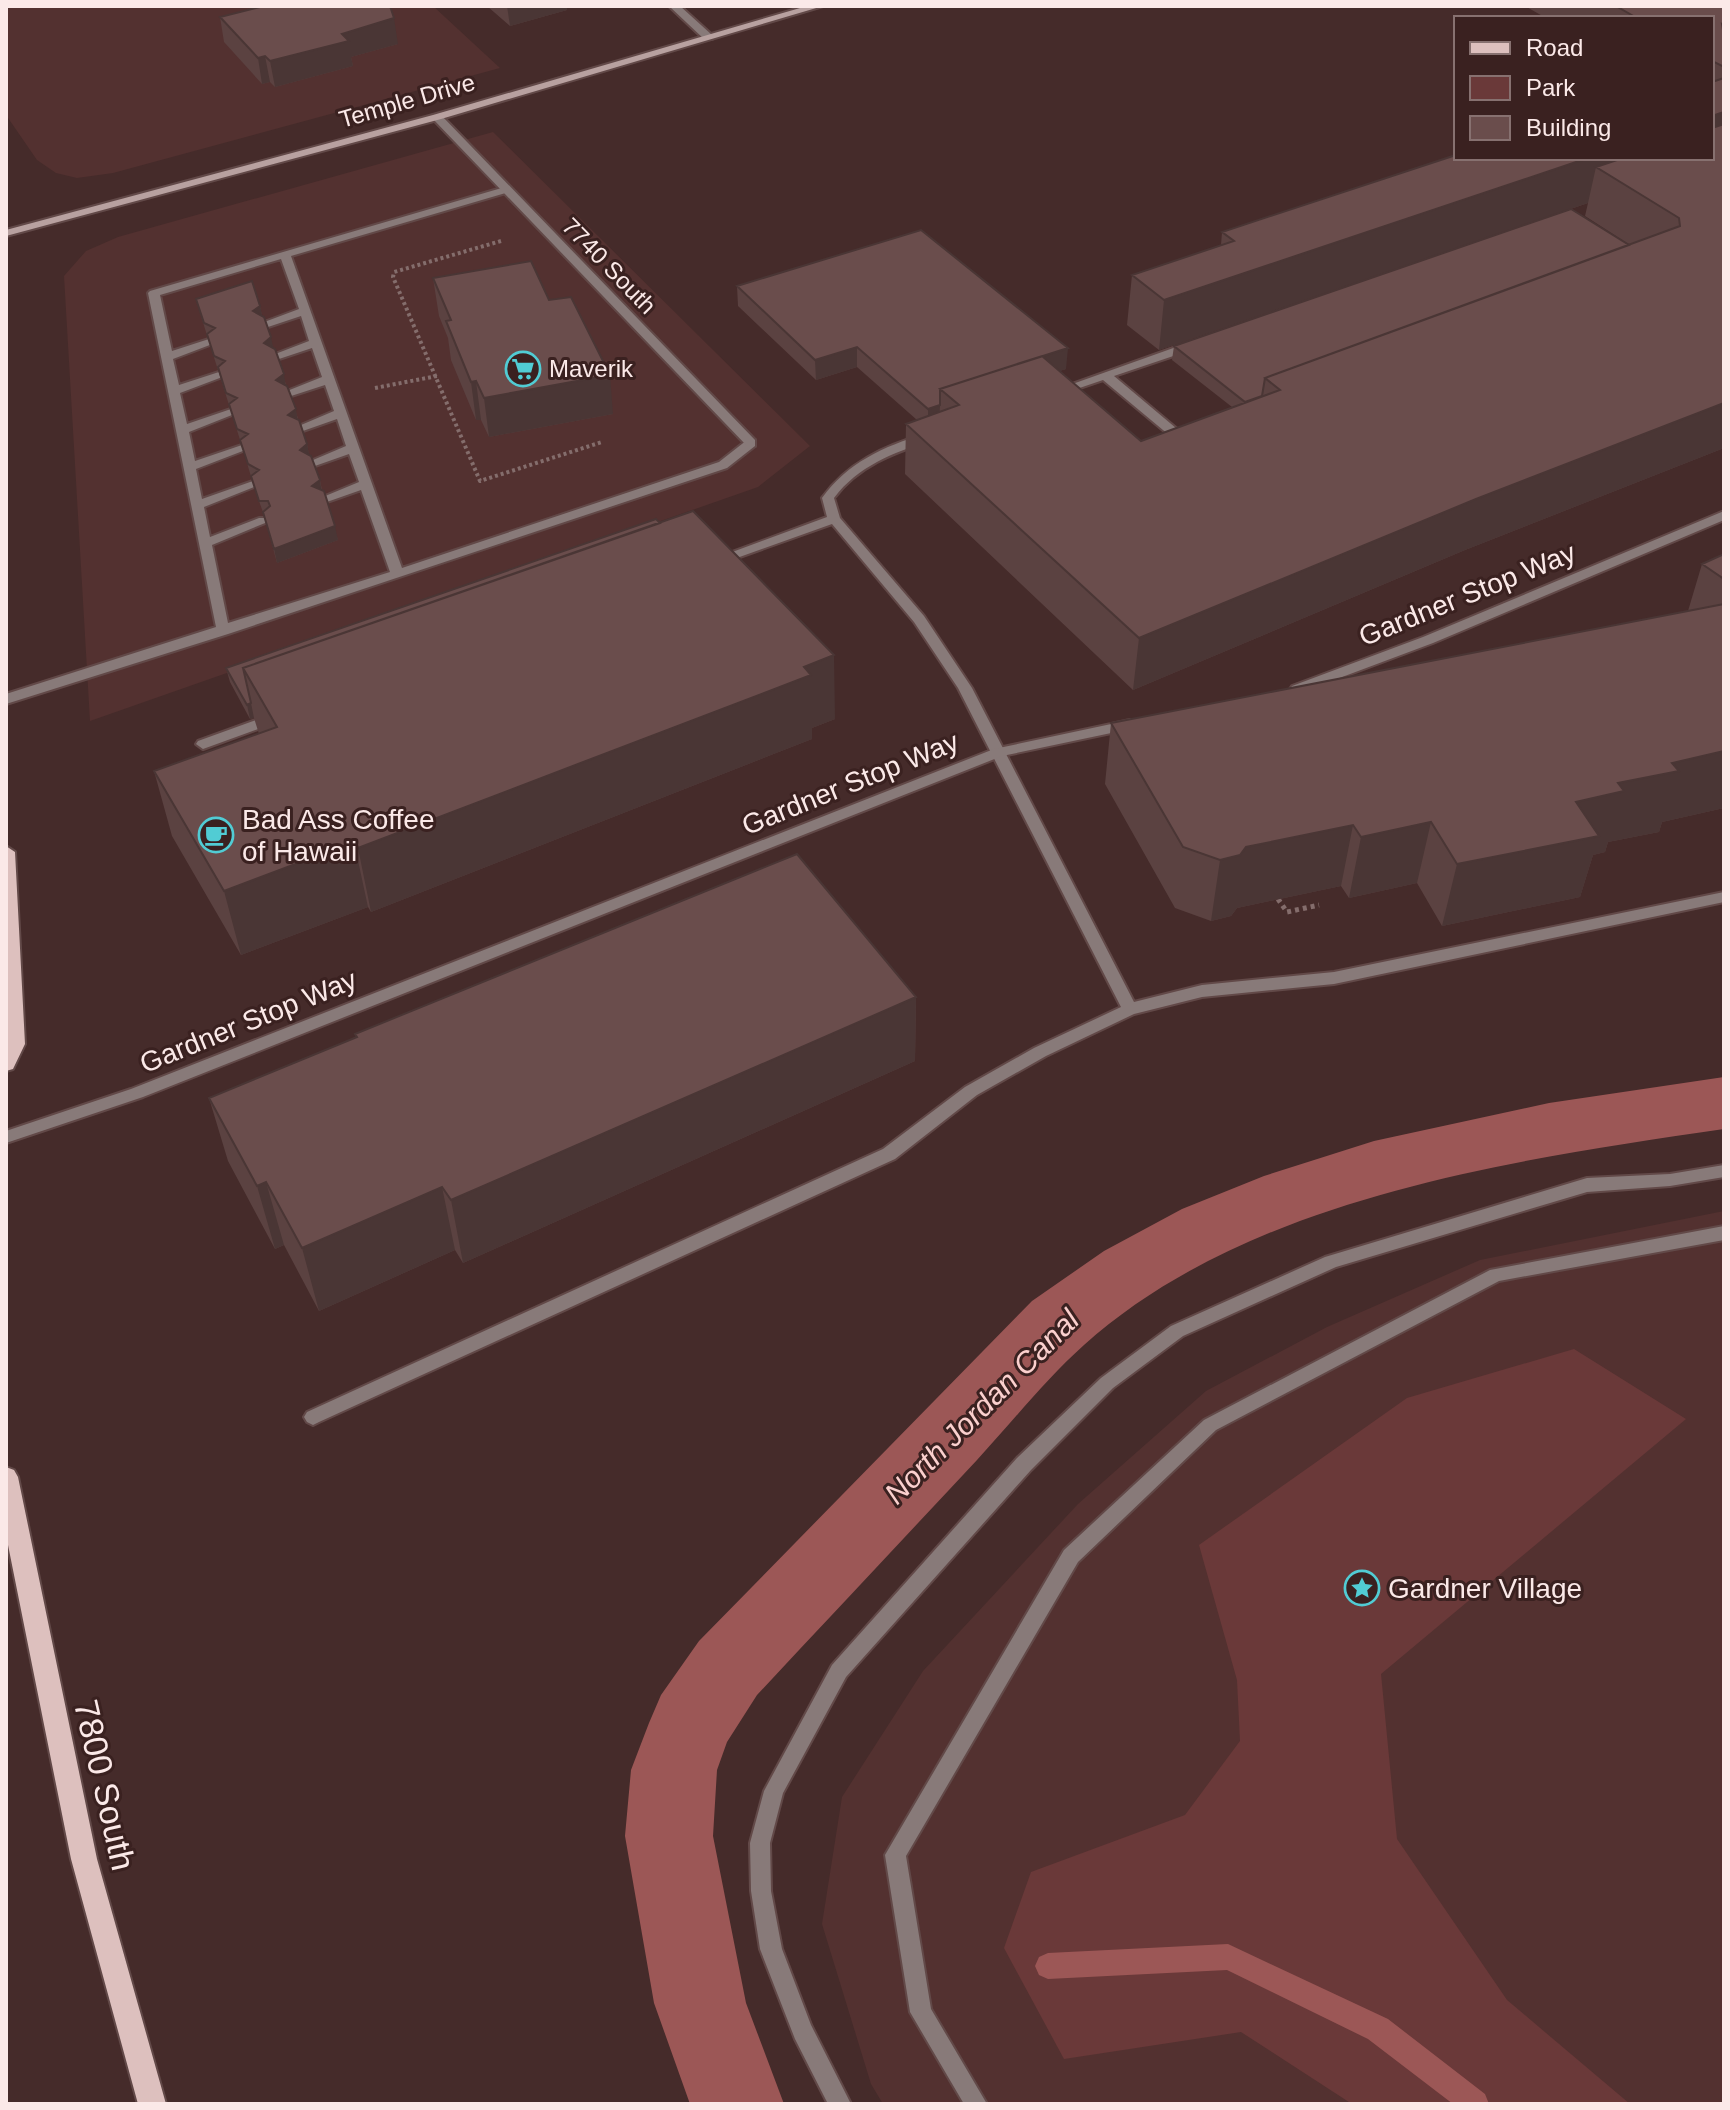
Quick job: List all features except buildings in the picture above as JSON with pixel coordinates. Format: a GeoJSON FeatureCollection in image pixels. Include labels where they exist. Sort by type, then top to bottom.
{"type":"FeatureCollection","features":[{"type":"Feature","properties":{"kind":"main road"},"geometry":{"type":"LineString","coordinates":[[6,852],[15,1044],[6,1064]]}},
{"type":"Feature","properties":{"kind":"main road","name":"7800 South"},"geometry":{"type":"LineString","coordinates":[[6,1477],[84,1859],[152,2104]]}},
{"type":"Feature","properties":{"kind":"street"},"geometry":{"type":"LineString","coordinates":[[674,6],[708,37]]}},
{"type":"Feature","properties":{"kind":"street","name":"Temple Drive"},"geometry":{"type":"LineString","coordinates":[[6,233],[437,117],[818,6]]}},
{"type":"Feature","properties":{"kind":"street","name":"7740 South"},"geometry":{"type":"LineString","coordinates":[[397,574],[723,465],[751,443],[437,117]]}},
{"type":"Feature","properties":{"kind":"street"},"geometry":{"type":"LineString","coordinates":[[223,631],[154,293],[505,190]]}},
{"type":"Feature","properties":{"kind":"street"},"geometry":{"type":"LineString","coordinates":[[6,699],[397,574],[285,254]]}},
{"type":"Feature","properties":{"kind":"street"},"geometry":{"type":"LineString","coordinates":[[265,324],[305,311]]}},
{"type":"Feature","properties":{"kind":"street"},"geometry":{"type":"LineString","coordinates":[[1045,396],[1210,339]]}},
{"type":"Feature","properties":{"kind":"street"},"geometry":{"type":"LineString","coordinates":[[276,356],[317,342]]}},
{"type":"Feature","properties":{"kind":"street"},"geometry":{"type":"LineString","coordinates":[[167,357],[209,343]]}},
{"type":"Feature","properties":{"kind":"street"},"geometry":{"type":"LineString","coordinates":[[1105,375],[1189,446],[1204,440]]}},
{"type":"Feature","properties":{"kind":"street"},"geometry":{"type":"LineString","coordinates":[[174,391],[219,376]]}},
{"type":"Feature","properties":{"kind":"street"},"geometry":{"type":"LineString","coordinates":[[288,393],[329,379]]}},
{"type":"Feature","properties":{"kind":"street"},"geometry":{"type":"LineString","coordinates":[[182,430],[231,413]]}},
{"type":"Feature","properties":{"kind":"street"},"geometry":{"type":"LineString","coordinates":[[300,428],[341,413]]}},
{"type":"Feature","properties":{"kind":"street"},"geometry":{"type":"LineString","coordinates":[[941,433],[871,460],[845,476],[828,498],[834,519],[919,619],[965,688],[1130,1009]]}},
{"type":"Feature","properties":{"kind":"street"},"geometry":{"type":"LineString","coordinates":[[312,463],[353,448]]}},
{"type":"Feature","properties":{"kind":"street"},"geometry":{"type":"LineString","coordinates":[[190,467],[242,449]]}},
{"type":"Feature","properties":{"kind":"street"},"geometry":{"type":"LineString","coordinates":[[324,499],[366,484]]}},
{"type":"Feature","properties":{"kind":"street"},"geometry":{"type":"LineString","coordinates":[[198,505],[253,485]]}},
{"type":"Feature","properties":{"kind":"street","name":"Gardner Stop Way"},"geometry":{"type":"LineString","coordinates":[[1287,692],[1428,640],[1724,515]]}},
{"type":"Feature","properties":{"kind":"street"},"geometry":{"type":"LineString","coordinates":[[695,568],[834,519]]}},
{"type":"Feature","properties":{"kind":"street"},"geometry":{"type":"LineString","coordinates":[[206,543],[264,521]]}},
{"type":"Feature","properties":{"kind":"street"},"geometry":{"type":"LineString","coordinates":[[203,744],[293,712]]}},
{"type":"Feature","properties":{"kind":"street","name":"Gardner Stop Way"},"geometry":{"type":"LineString","coordinates":[[6,1137],[137,1093],[999,752],[1143,723]]}},
{"type":"Feature","properties":{"kind":"street"},"geometry":{"type":"LineString","coordinates":[[313,1417],[889,1154],[971,1091],[1040,1052],[1130,1009],[1202,991],[1334,978],[1724,897]]}},
{"type":"Feature","properties":{"kind":"street"},"geometry":{"type":"LineString","coordinates":[[840,2104],[803,2031],[771,1949],[761,1891],[760,1843],[774,1791],[839,1671],[1024,1464],[1107,1383],[1177,1331],[1331,1262],[1587,1185],[1670,1180],[1724,1171]]}},
{"type":"Feature","properties":{"kind":"street"},"geometry":{"type":"LineString","coordinates":[[976,2104],[921,2012],[895,1855],[1071,1556],[1210,1425],[1496,1275],[1724,1233]]}},
{"type":"Feature","properties":{"kind":"path"},"geometry":{"type":"LineString","coordinates":[[507,239],[394,272],[393,277],[480,481],[602,442]]}},
{"type":"Feature","properties":{"kind":"path"},"geometry":{"type":"LineString","coordinates":[[335,396],[437,376]]}},
{"type":"Feature","properties":{"kind":"path"},"geometry":{"type":"LineString","coordinates":[[444,395],[450,393]]}},
{"type":"Feature","properties":{"kind":"path"},"geometry":{"type":"LineString","coordinates":[[1278,899],[1287,912],[1319,905]]}},
{"type":"Feature","properties":{"kind":"shaded area"},"geometry":{"type":"Polygon","coordinates":[[[6,6],[433,6],[500,68],[113,173],[77,178],[56,173],[37,160],[6,115],[6,6]]]}},
{"type":"Feature","properties":{"kind":"shaded area"},"geometry":{"type":"Polygon","coordinates":[[[493,132],[810,446],[758,487],[90,721],[64,276],[86,251],[118,237],[493,132]]]}},
{"type":"Feature","properties":{"kind":"shaded area","name":"Gardner Village"},"geometry":{"type":"Polygon","coordinates":[[[1724,1211],[1724,2104],[883,2104],[871,2084],[822,1924],[842,1797],[923,1671],[1078,1504],[1206,1391],[1327,1327],[1480,1260],[1724,1211]]]}},
{"type":"Feature","properties":{"kind":"green space"},"geometry":{"type":"Polygon","coordinates":[[[1574,1349],[1686,1419],[1381,1674],[1397,1839],[1507,2000],[1630,2104],[1352,2104],[1241,2032],[1064,2059],[1004,1948],[1031,1872],[1185,1815],[1240,1741],[1237,1680],[1199,1545],[1407,1398],[1574,1349]]]}},
{"type":"Feature","properties":{"kind":"waterway","name":"North Jordan Canal"},"geometry":{"type":"LineString","coordinates":[[737,2104],[700,2003],[669,1836],[674,1770],[691,1723],[728,1668],[1058,1323],[1130,1272],[1208,1229],[1290,1195],[1374,1168],[1461,1147],[1637,1115],[1724,1103]]}},
{"type":"Feature","properties":{"kind":"waterway"},"geometry":{"type":"LineString","coordinates":[[1048,1966],[1228,1957],[1378,2029],[1475,2104]]}},
{"type":"Feature","properties":{"kind":"place","name":"Maverik"},"geometry":{"type":"Point","coordinates":[523,369]}},
{"type":"Feature","properties":{"kind":"place","name":"Bad Ass Coffee of Hawaii"},"geometry":{"type":"Point","coordinates":[216,835]}},
{"type":"Feature","properties":{"kind":"place","name":"Gardner Village"},"geometry":{"type":"Point","coordinates":[1362,1588]}}]}
